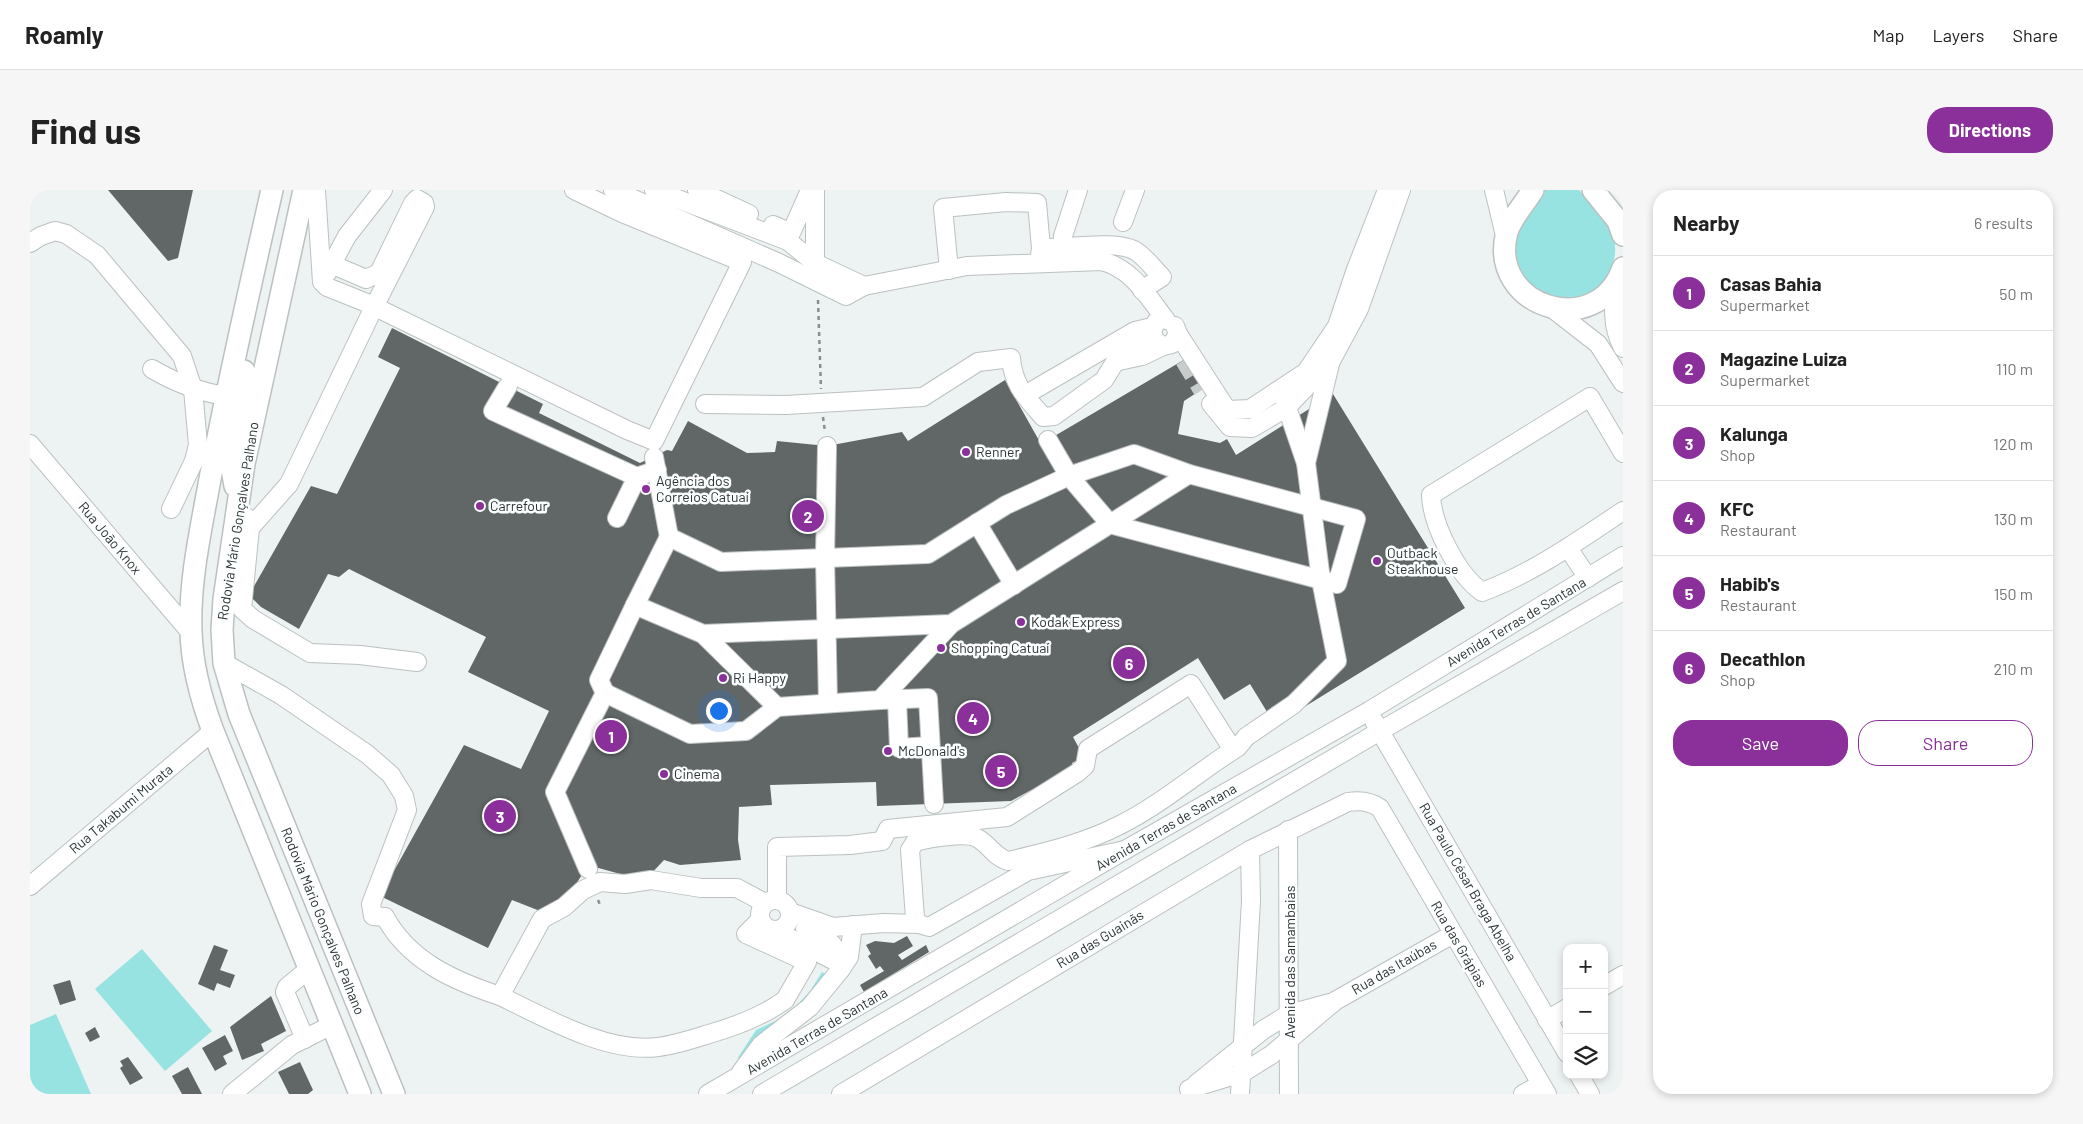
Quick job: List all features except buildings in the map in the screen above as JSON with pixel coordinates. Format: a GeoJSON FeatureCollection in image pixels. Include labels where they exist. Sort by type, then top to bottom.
{"type":"FeatureCollection","features":[{"type":"Feature","properties":{"kind":"main road"},"geometry":{"type":"LineString","coordinates":[[272,190],[226,396],[195,572],[191,633],[200,696],[213,732],[360,1094]]}},
{"type":"Feature","properties":{"kind":"main road","name":"Rodovia Mário Gonçalves Palhano"},"geometry":{"type":"LineString","coordinates":[[304,190],[263,369],[239,498],[224,599],[222,630],[224,663],[239,714],[394,1094]]}},
{"type":"Feature","properties":{"kind":"main road"},"geometry":{"type":"LineString","coordinates":[[1533,190],[1512,221],[1506,240],[1509,270],[1517,285],[1536,302],[1553,308],[1567,310],[1588,306],[1604,296],[1620,274]]}},
{"type":"Feature","properties":{"kind":"main road"},"geometry":{"type":"LineString","coordinates":[[1593,190],[1618,220],[1623,234]]}},
{"type":"Feature","properties":{"kind":"main road"},"geometry":{"type":"LineString","coordinates":[[262,236],[292,244]]}},
{"type":"Feature","properties":{"kind":"main road"},"geometry":{"type":"LineString","coordinates":[[239,498],[231,472],[230,458],[246,355],[244,320]]}},
{"type":"Feature","properties":{"kind":"street"},"geometry":{"type":"LineString","coordinates":[[316,190],[322,282],[328,287],[374,307],[654,442],[742,262],[622,213],[574,190]]}},
{"type":"Feature","properties":{"kind":"street"},"geometry":{"type":"LineString","coordinates":[[322,282],[363,213],[383,190]]}},
{"type":"Feature","properties":{"kind":"street"},"geometry":{"type":"LineString","coordinates":[[614,190],[779,263],[818,284],[846,296],[864,286],[967,266],[1040,256],[1061,256],[1116,264],[1133,277],[1146,295],[1157,325],[1154,341],[1171,341]]}},
{"type":"Feature","properties":{"kind":"street"},"geometry":{"type":"LineString","coordinates":[[654,190],[790,237]]}},
{"type":"Feature","properties":{"kind":"street"},"geometry":{"type":"LineString","coordinates":[[697,190],[790,237],[816,263],[864,286]]}},
{"type":"Feature","properties":{"kind":"street"},"geometry":{"type":"LineString","coordinates":[[779,263],[810,190]]}},
{"type":"Feature","properties":{"kind":"street"},"geometry":{"type":"LineString","coordinates":[[815,190],[816,263]]}},
{"type":"Feature","properties":{"kind":"street"},"geometry":{"type":"LineString","coordinates":[[1061,256],[1063,236],[1078,190]]}},
{"type":"Feature","properties":{"kind":"street"},"geometry":{"type":"LineString","coordinates":[[1123,222],[1135,190]]}},
{"type":"Feature","properties":{"kind":"street"},"geometry":{"type":"LineString","coordinates":[[1171,341],[1227,410],[1250,409],[1281,390],[1306,372],[1337,326],[1355,272],[1387,190]]}},
{"type":"Feature","properties":{"kind":"street"},"geometry":{"type":"LineString","coordinates":[[1306,463],[1331,361],[1359,309],[1401,190]]}},
{"type":"Feature","properties":{"kind":"street"},"geometry":{"type":"LineString","coordinates":[[1494,190],[1506,240]]}},
{"type":"Feature","properties":{"kind":"street"},"geometry":{"type":"LineString","coordinates":[[250,528],[289,484],[374,307],[425,207],[424,202],[417,199],[413,203],[379,273],[372,278],[366,279],[331,264]]}},
{"type":"Feature","properties":{"kind":"street"},"geometry":{"type":"LineString","coordinates":[[949,270],[942,208],[1006,202],[1038,203],[1040,256]]}},
{"type":"Feature","properties":{"kind":"street"},"geometry":{"type":"LineString","coordinates":[[30,243],[41,236],[55,231],[66,234],[97,255],[179,350],[193,389],[198,445],[194,462],[170,508]]}},
{"type":"Feature","properties":{"kind":"street"},"geometry":{"type":"LineString","coordinates":[[1620,274],[1613,301],[1613,314],[1623,348]]}},
{"type":"Feature","properties":{"kind":"street"},"geometry":{"type":"LineString","coordinates":[[1553,308],[1598,344],[1623,383]]}},
{"type":"Feature","properties":{"kind":"street"},"geometry":{"type":"LineString","coordinates":[[1025,395],[1089,356],[1135,332],[1157,325],[1175,324],[1171,341],[1184,360]]}},
{"type":"Feature","properties":{"kind":"street"},"geometry":{"type":"LineString","coordinates":[[705,404],[786,405],[923,397],[978,362],[1011,358],[1012,375],[1025,395],[1043,417],[1054,416],[1104,380],[1115,362],[1157,325]]}},
{"type":"Feature","properties":{"kind":"street"},"geometry":{"type":"LineString","coordinates":[[1089,356],[1115,362],[1142,356],[1171,341]]}},
{"type":"Feature","properties":{"kind":"street"},"geometry":{"type":"LineString","coordinates":[[1202,390],[1215,412],[1230,427],[1252,428],[1286,408],[1331,361]]}},
{"type":"Feature","properties":{"kind":"street"},"geometry":{"type":"LineString","coordinates":[[152,369],[193,389],[226,396]]}},
{"type":"Feature","properties":{"kind":"street"},"geometry":{"type":"LineString","coordinates":[[508,386],[493,411],[637,477]]}},
{"type":"Feature","properties":{"kind":"street"},"geometry":{"type":"LineString","coordinates":[[918,924],[914,912],[910,850],[919,841],[966,835],[977,838],[1002,859],[1008,861],[1063,848],[1121,825],[1151,807],[1294,704],[1337,661],[1321,580],[1306,463],[1281,390]]}},
{"type":"Feature","properties":{"kind":"street"},"geometry":{"type":"LineString","coordinates":[[1623,453],[1590,397],[1431,495],[1432,509],[1439,532],[1473,586],[1482,592],[1512,581],[1568,548],[1623,511]]}},
{"type":"Feature","properties":{"kind":"street"},"geometry":{"type":"LineString","coordinates":[[1250,409],[1255,418],[1252,428]]}},
{"type":"Feature","properties":{"kind":"street"},"geometry":{"type":"LineString","coordinates":[[669,537],[721,562],[928,554],[1006,505],[1069,476],[1134,454],[1189,474],[1356,519],[1337,584],[1110,524],[1069,476],[1048,440]]}},
{"type":"Feature","properties":{"kind":"street","name":"Rua João Knox"},"geometry":{"type":"LineString","coordinates":[[30,444],[191,633]]}},
{"type":"Feature","properties":{"kind":"street"},"geometry":{"type":"LineString","coordinates":[[826,446],[825,558],[828,703]]}},
{"type":"Feature","properties":{"kind":"street"},"geometry":{"type":"LineString","coordinates":[[617,518],[637,477],[656,464],[669,537],[599,680],[605,693],[690,734],[746,731],[777,707],[928,698],[934,804]]}},
{"type":"Feature","properties":{"kind":"street"},"geometry":{"type":"LineString","coordinates":[[889,700],[951,624],[1189,474]]}},
{"type":"Feature","properties":{"kind":"street"},"geometry":{"type":"LineString","coordinates":[[239,498],[250,528],[241,598],[242,609],[253,619],[310,653],[360,655],[417,662]]}},
{"type":"Feature","properties":{"kind":"street"},"geometry":{"type":"LineString","coordinates":[[977,523],[1014,584]]}},
{"type":"Feature","properties":{"kind":"street"},"geometry":{"type":"LineString","coordinates":[[1568,548],[1588,578]]}},
{"type":"Feature","properties":{"kind":"street","name":"Avenida Terras de Santana"},"geometry":{"type":"LineString","coordinates":[[708,1094],[1125,850],[1369,711],[1623,556]]}},
{"type":"Feature","properties":{"kind":"street","name":"Avenida Terras de Santana"},"geometry":{"type":"LineString","coordinates":[[762,1094],[1380,731],[1623,591]]}},
{"type":"Feature","properties":{"kind":"street"},"geometry":{"type":"LineString","coordinates":[[635,605],[703,634],[777,707]]}},
{"type":"Feature","properties":{"kind":"street"},"geometry":{"type":"LineString","coordinates":[[703,634],[951,624]]}},
{"type":"Feature","properties":{"kind":"street"},"geometry":{"type":"LineString","coordinates":[[224,663],[281,695],[368,754],[391,776],[404,796],[407,810],[371,904],[373,916],[385,917],[410,950],[462,984],[500,996],[591,1037],[622,1046],[657,1048],[693,1039],[732,1027],[785,1000],[807,962],[746,934],[776,915],[828,926],[918,924],[929,927],[1028,871],[1125,850]]}},
{"type":"Feature","properties":{"kind":"street"},"geometry":{"type":"LineString","coordinates":[[776,915],[777,846],[850,845],[885,835],[1007,817],[1077,773],[1085,766],[1088,749],[1192,684],[1232,750]]}},
{"type":"Feature","properties":{"kind":"street"},"geometry":{"type":"LineString","coordinates":[[588,869],[555,792],[605,693]]}},
{"type":"Feature","properties":{"kind":"street"},"geometry":{"type":"LineString","coordinates":[[889,700],[899,748],[930,746]]}},
{"type":"Feature","properties":{"kind":"street","name":"Rua Paulo César Braga Abelha"},"geometry":{"type":"LineString","coordinates":[[1369,711],[1563,1047]]}},
{"type":"Feature","properties":{"kind":"street","name":"Rua Takabumi Murata"},"geometry":{"type":"LineString","coordinates":[[30,886],[213,732]]}},
{"type":"Feature","properties":{"kind":"street","name":"Rua das Guainãs"},"geometry":{"type":"LineString","coordinates":[[841,1094],[1250,850],[1348,802],[1366,801]]}},
{"type":"Feature","properties":{"kind":"street","name":"Rua das Grápias"},"geometry":{"type":"LineString","coordinates":[[1366,801],[1380,808],[1544,1089]]}},
{"type":"Feature","properties":{"kind":"street","name":"Avenida das Samambaias"},"geometry":{"type":"LineString","coordinates":[[1288,830],[1289,1094]]}},
{"type":"Feature","properties":{"kind":"street"},"geometry":{"type":"LineString","coordinates":[[885,835],[910,850]]}},
{"type":"Feature","properties":{"kind":"street"},"geometry":{"type":"LineString","coordinates":[[1240,1094],[1251,901],[1250,850]]}},
{"type":"Feature","properties":{"kind":"street"},"geometry":{"type":"LineString","coordinates":[[500,996],[542,919],[564,907],[583,890],[600,882],[625,884],[651,880],[701,888],[737,888],[776,915],[840,966]]}},
{"type":"Feature","properties":{"kind":"street"},"geometry":{"type":"LineString","coordinates":[[739,1076],[761,1044],[810,1007],[840,966],[849,957],[853,925]]}},
{"type":"Feature","properties":{"kind":"street","name":"Rua das Itaúbas"},"geometry":{"type":"LineString","coordinates":[[1185,1092],[1242,1073],[1271,1055],[1335,1001],[1453,934]]}},
{"type":"Feature","properties":{"kind":"street"},"geometry":{"type":"LineString","coordinates":[[305,1039],[285,992],[287,987],[309,969]]}},
{"type":"Feature","properties":{"kind":"street"},"geometry":{"type":"LineString","coordinates":[[1608,984],[1623,975]]}},
{"type":"Feature","properties":{"kind":"street","name":"Rua das Itaúbas"},"geometry":{"type":"LineString","coordinates":[[1185,1092],[1243,1045],[1289,1014],[1335,1001]]}},
{"type":"Feature","properties":{"kind":"street"},"geometry":{"type":"LineString","coordinates":[[1547,1020],[1563,1010]]}},
{"type":"Feature","properties":{"kind":"street"},"geometry":{"type":"LineString","coordinates":[[232,1094],[292,1045],[332,1025]]}},
{"type":"Feature","properties":{"kind":"street"},"geometry":{"type":"LineString","coordinates":[[1581,1079],[1590,1094]]}},
{"type":"Feature","properties":{"kind":"street"},"geometry":{"type":"LineString","coordinates":[[1523,1094],[1544,1089]]}},
{"type":"Feature","properties":{"kind":"path"},"geometry":{"type":"LineString","coordinates":[[818,284],[821,402],[826,446]]}},
{"type":"Feature","properties":{"kind":"shaded area"},"geometry":{"type":"Polygon","coordinates":[[[1545,190],[1579,190],[1604,218],[1612,233],[1615,251],[1612,266],[1602,284],[1587,294],[1570,298],[1553,297],[1537,289],[1524,277],[1517,260],[1519,233],[1525,220],[1545,190]]]}},
{"type":"Feature","properties":{"kind":"shaded area"},"geometry":{"type":"Polygon","coordinates":[[[142,949],[212,1031],[165,1071],[95,989],[142,949]]]}},
{"type":"Feature","properties":{"kind":"shaded area"},"geometry":{"type":"Polygon","coordinates":[[[822,972],[828,975],[798,1010],[762,1042],[737,1059],[756,1030],[777,1020],[797,1005],[810,991],[822,972]]]}},
{"type":"Feature","properties":{"kind":"shaded area"},"geometry":{"type":"Polygon","coordinates":[[[56,1014],[91,1094],[30,1094],[30,1025],[56,1014]]]}},
{"type":"Feature","properties":{"kind":"tunnel"},"geometry":{"type":"LineString","coordinates":[[1184,360],[1202,390]]}},
{"type":"Feature","properties":{"kind":"place","name":"Renner"},"geometry":{"type":"Point","coordinates":[966,452]}},
{"type":"Feature","properties":{"kind":"place","name":"Agência dos Correios Catuaí"},"geometry":{"type":"Point","coordinates":[646,489]}},
{"type":"Feature","properties":{"kind":"place","name":"Carrefour"},"geometry":{"type":"Point","coordinates":[480,506]}},
{"type":"Feature","properties":{"kind":"place","name":"Magazine Luiza"},"geometry":{"type":"Point","coordinates":[808,516]}},
{"type":"Feature","properties":{"kind":"place","name":"Outback Steakhouse"},"geometry":{"type":"Point","coordinates":[1377,561]}},
{"type":"Feature","properties":{"kind":"place","name":"Kodak Express"},"geometry":{"type":"Point","coordinates":[1021,622]}},
{"type":"Feature","properties":{"kind":"place","name":"Shopping Catuaí"},"geometry":{"type":"Point","coordinates":[941,648]}},
{"type":"Feature","properties":{"kind":"place","name":"Decathlon"},"geometry":{"type":"Point","coordinates":[1129,663]}},
{"type":"Feature","properties":{"kind":"place","name":"Ri Happy"},"geometry":{"type":"Point","coordinates":[723,678]}},
{"type":"Feature","properties":{"kind":"place","name":"KFC"},"geometry":{"type":"Point","coordinates":[973,718]}},
{"type":"Feature","properties":{"kind":"place","name":"Casas Bahia"},"geometry":{"type":"Point","coordinates":[611,736]}},
{"type":"Feature","properties":{"kind":"place","name":"McDonald's"},"geometry":{"type":"Point","coordinates":[888,751]}},
{"type":"Feature","properties":{"kind":"place","name":"Habib's"},"geometry":{"type":"Point","coordinates":[1001,771]}},
{"type":"Feature","properties":{"kind":"place","name":"Cinema"},"geometry":{"type":"Point","coordinates":[664,774]}},
{"type":"Feature","properties":{"kind":"place","name":"Kalunga"},"geometry":{"type":"Point","coordinates":[500,816]}}]}
